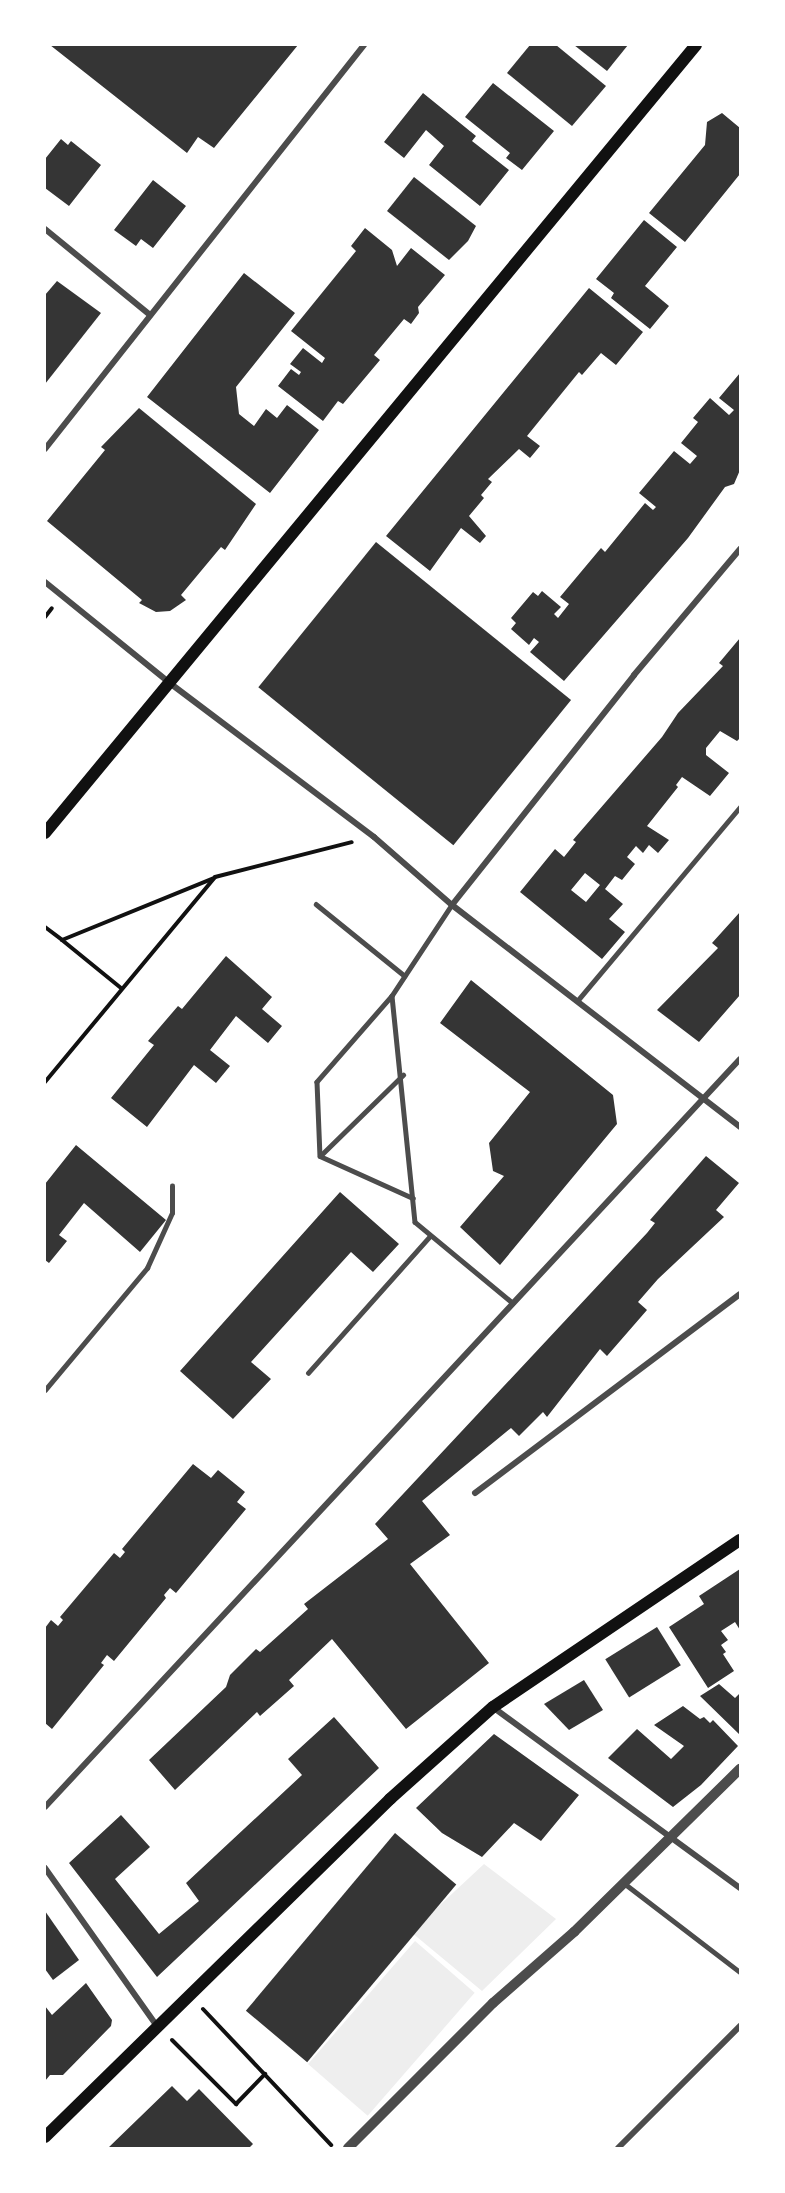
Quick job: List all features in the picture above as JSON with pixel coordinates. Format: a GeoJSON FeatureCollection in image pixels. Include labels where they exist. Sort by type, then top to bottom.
{"type":"FeatureCollection","features":[{"type":"Feature","properties":{"kind":"main road"},"geometry":{"type":"LineString","coordinates":[[45,833],[171,684],[696,45]]}},
{"type":"Feature","properties":{"kind":"main road"},"geometry":{"type":"LineString","coordinates":[[45,2137],[381,1808],[493,1707],[740,1540]]}},
{"type":"Feature","properties":{"kind":"street"},"geometry":{"type":"LineString","coordinates":[[45,449],[364,45]]}},
{"type":"Feature","properties":{"kind":"street"},"geometry":{"type":"LineString","coordinates":[[45,230],[150,315]]}},
{"type":"Feature","properties":{"kind":"street"},"geometry":{"type":"LineString","coordinates":[[452,905],[740,549]]}},
{"type":"Feature","properties":{"kind":"street"},"geometry":{"type":"LineString","coordinates":[[45,582],[171,684],[374,837],[452,905],[740,1127]]}},
{"type":"Feature","properties":{"kind":"street"},"geometry":{"type":"LineString","coordinates":[[45,1807],[740,1059]]}},
{"type":"Feature","properties":{"kind":"street"},"geometry":{"type":"LineString","coordinates":[[475,1493],[740,1293]]}},
{"type":"Feature","properties":{"kind":"street"},"geometry":{"type":"LineString","coordinates":[[493,1707],[740,1888]]}},
{"type":"Feature","properties":{"kind":"street"},"geometry":{"type":"LineString","coordinates":[[352,2147],[493,2003],[624,1883],[740,1769]]}},
{"type":"Feature","properties":{"kind":"street"},"geometry":{"type":"LineString","coordinates":[[45,1868],[158,2027]]}},
{"type":"Feature","properties":{"kind":"street"},"geometry":{"type":"LineString","coordinates":[[618,2148],[740,2026]]}},
{"type":"Feature","properties":{"kind":"lane"},"geometry":{"type":"LineString","coordinates":[[578,1000],[740,807]]}},
{"type":"Feature","properties":{"kind":"lane"},"geometry":{"type":"LineString","coordinates":[[316,904],[405,976]]}},
{"type":"Feature","properties":{"kind":"lane"},"geometry":{"type":"LineString","coordinates":[[320,1156],[317,1082],[392,996],[452,905]]}},
{"type":"Feature","properties":{"kind":"lane"},"geometry":{"type":"LineString","coordinates":[[392,996],[403,1075],[415,1222],[429,1237],[513,1303]]}},
{"type":"Feature","properties":{"kind":"lane"},"geometry":{"type":"LineString","coordinates":[[320,1156],[403,1075]]}},
{"type":"Feature","properties":{"kind":"lane"},"geometry":{"type":"LineString","coordinates":[[320,1156],[413,1198]]}},
{"type":"Feature","properties":{"kind":"lane"},"geometry":{"type":"LineString","coordinates":[[45,1390],[147,1268],[172,1213],[172,1186]]}},
{"type":"Feature","properties":{"kind":"lane"},"geometry":{"type":"LineString","coordinates":[[308,1373],[429,1237]]}},
{"type":"Feature","properties":{"kind":"lane"},"geometry":{"type":"LineString","coordinates":[[624,1883],[740,1972]]}},
{"type":"Feature","properties":{"kind":"path"},"geometry":{"type":"LineString","coordinates":[[62,940],[215,877],[374,837]]}},
{"type":"Feature","properties":{"kind":"path"},"geometry":{"type":"LineString","coordinates":[[45,1082],[215,877]]}},
{"type":"Feature","properties":{"kind":"path"},"geometry":{"type":"LineString","coordinates":[[45,927],[121,988]]}},
{"type":"Feature","properties":{"kind":"path"},"geometry":{"type":"LineString","coordinates":[[203,2009],[333,2148]]}},
{"type":"Feature","properties":{"kind":"path"},"geometry":{"type":"LineString","coordinates":[[172,2040],[236,2104],[265,2074]]}},
{"type":"Feature","properties":{"kind":"shaded area"},"geometry":{"type":"Polygon","coordinates":[[[484,1864],[556,1919],[482,1991],[411,1932],[484,1864]]]}},
{"type":"Feature","properties":{"kind":"shaded area"},"geometry":{"type":"Polygon","coordinates":[[[415,1941],[475,1993],[368,2116],[308,2064],[415,1941]]]}},
{"type":"Feature","properties":{"kind":"building"},"geometry":{"type":"Polygon","coordinates":[[[50,45],[298,45],[214,148],[198,137],[187,153],[50,45]]]}},
{"type":"Feature","properties":{"kind":"building"},"geometry":{"type":"Polygon","coordinates":[[[530,45],[556,45],[606,86],[572,126],[507,73],[530,45]]]}},
{"type":"Feature","properties":{"kind":"building"},"geometry":{"type":"Polygon","coordinates":[[[574,45],[628,45],[607,71],[574,45]]]}},
{"type":"Feature","properties":{"kind":"building"},"geometry":{"type":"Polygon","coordinates":[[[493,83],[554,131],[522,170],[506,158],[510,153],[465,117],[493,83]]]}},
{"type":"Feature","properties":{"kind":"building"},"geometry":{"type":"Polygon","coordinates":[[[423,93],[476,136],[472,141],[509,170],[480,206],[429,165],[444,146],[426,130],[404,158],[384,142],[423,93]]]}},
{"type":"Feature","properties":{"kind":"building"},"geometry":{"type":"Polygon","coordinates":[[[722,113],[740,128],[740,174],[685,242],[649,213],[705,145],[707,122],[722,113]]]}},
{"type":"Feature","properties":{"kind":"building"},"geometry":{"type":"Polygon","coordinates":[[[61,139],[68,145],[71,141],[101,165],[69,206],[45,188],[45,159],[61,139]]]}},
{"type":"Feature","properties":{"kind":"building"},"geometry":{"type":"Polygon","coordinates":[[[414,177],[476,226],[468,241],[449,260],[387,211],[414,177]]]}},
{"type":"Feature","properties":{"kind":"building"},"geometry":{"type":"Polygon","coordinates":[[[153,180],[186,206],[153,248],[141,239],[136,246],[114,230],[153,180]]]}},
{"type":"Feature","properties":{"kind":"building"},"geometry":{"type":"Polygon","coordinates":[[[644,220],[677,247],[645,286],[669,306],[650,329],[611,298],[614,293],[596,279],[644,220]]]}},
{"type":"Feature","properties":{"kind":"building"},"geometry":{"type":"Polygon","coordinates":[[[365,228],[392,250],[397,266],[411,248],[445,275],[418,307],[419,313],[411,324],[404,319],[374,355],[380,360],[343,404],[338,401],[323,421],[278,386],[291,369],[299,375],[301,372],[290,364],[303,348],[322,363],[325,358],[291,331],[356,251],[351,246],[365,228]]]}},
{"type":"Feature","properties":{"kind":"building"},"geometry":{"type":"Polygon","coordinates":[[[244,273],[295,313],[236,387],[239,414],[254,426],[266,409],[277,418],[287,405],[319,430],[270,493],[147,397],[244,273]]]}},
{"type":"Feature","properties":{"kind":"building"},"geometry":{"type":"Polygon","coordinates":[[[57,281],[101,313],[45,384],[45,295],[57,281]]]}},
{"type":"Feature","properties":{"kind":"building"},"geometry":{"type":"Polygon","coordinates":[[[589,288],[643,332],[616,365],[601,353],[582,375],[579,372],[527,436],[540,446],[530,458],[519,449],[488,479],[492,482],[481,495],[484,498],[469,516],[486,536],[480,543],[461,528],[430,571],[386,536],[589,288]]]}},
{"type":"Feature","properties":{"kind":"building"},"geometry":{"type":"Polygon","coordinates":[[[740,373],[740,470],[734,484],[725,487],[688,538],[564,681],[530,652],[539,642],[534,638],[529,645],[511,629],[516,623],[511,618],[533,592],[538,596],[542,591],[561,607],[554,614],[558,618],[569,604],[560,597],[601,548],[605,552],[645,503],[653,510],[656,507],[639,493],[674,451],[690,464],[697,456],[681,443],[698,422],[693,418],[710,398],[729,415],[734,410],[719,398],[740,373]]]}},
{"type":"Feature","properties":{"kind":"building"},"geometry":{"type":"Polygon","coordinates":[[[139,408],[256,504],[225,550],[221,547],[181,595],[186,600],[170,611],[156,612],[139,603],[142,600],[47,521],[105,450],[101,447],[139,408]]]}},
{"type":"Feature","properties":{"kind":"building"},"geometry":{"type":"Polygon","coordinates":[[[376,542],[571,700],[453,845],[258,687],[376,542]]]}},
{"type":"Feature","properties":{"kind":"building"},"geometry":{"type":"Polygon","coordinates":[[[740,638],[740,738],[737,741],[720,731],[706,748],[706,755],[729,773],[710,796],[682,777],[676,785],[678,787],[647,826],[669,840],[658,853],[649,845],[643,853],[636,846],[627,857],[635,864],[622,880],[615,876],[605,889],[623,904],[609,919],[625,932],[602,959],[520,892],[555,849],[564,857],[576,842],[573,840],[662,737],[678,713],[723,666],[719,663],[740,638]],[[585,873],[571,890],[586,902],[600,885],[585,873]]]}},
{"type":"Feature","properties":{"kind":"building"},"geometry":{"type":"Polygon","coordinates":[[[740,912],[740,995],[699,1042],[657,1010],[718,948],[712,943],[740,912]]]}},
{"type":"Feature","properties":{"kind":"building"},"geometry":{"type":"Polygon","coordinates":[[[226,956],[272,997],[262,1009],[282,1026],[268,1043],[236,1016],[210,1050],[230,1066],[216,1083],[194,1065],[147,1127],[111,1098],[154,1045],[148,1041],[178,1006],[182,1009],[226,956]]]}},
{"type":"Feature","properties":{"kind":"building"},"geometry":{"type":"Polygon","coordinates":[[[471,980],[613,1095],[617,1124],[500,1265],[460,1227],[504,1176],[493,1171],[489,1143],[530,1092],[440,1023],[471,980]]]}},
{"type":"Feature","properties":{"kind":"building"},"geometry":{"type":"Polygon","coordinates":[[[76,1145],[166,1220],[140,1252],[84,1203],[59,1235],[67,1241],[49,1263],[45,1260],[45,1184],[76,1145]]]}},
{"type":"Feature","properties":{"kind":"building"},"geometry":{"type":"Polygon","coordinates":[[[706,1156],[739,1183],[716,1210],[724,1217],[658,1279],[638,1302],[647,1310],[607,1356],[600,1349],[547,1417],[543,1412],[519,1436],[511,1428],[422,1501],[450,1535],[410,1564],[489,1663],[406,1729],[332,1639],[289,1680],[294,1686],[260,1716],[257,1712],[175,1790],[149,1760],[226,1687],[230,1675],[256,1649],[260,1652],[308,1609],[304,1604],[388,1539],[375,1524],[647,1233],[655,1223],[650,1220],[706,1156]]]}},
{"type":"Feature","properties":{"kind":"building"},"geometry":{"type":"Polygon","coordinates":[[[340,1192],[399,1244],[373,1272],[351,1252],[251,1362],[271,1379],[233,1419],[180,1371],[340,1192]]]}},
{"type":"Feature","properties":{"kind":"building"},"geometry":{"type":"Polygon","coordinates":[[[193,1464],[211,1478],[218,1470],[245,1492],[237,1502],[246,1509],[176,1593],[170,1588],[164,1595],[166,1598],[114,1661],[107,1655],[101,1663],[104,1665],[52,1729],[45,1723],[45,1628],[51,1620],[58,1626],[63,1620],[60,1617],[114,1553],[120,1558],[125,1552],[122,1549],[193,1464]]]}},
{"type":"Feature","properties":{"kind":"building"},"geometry":{"type":"Polygon","coordinates":[[[740,1569],[740,1630],[735,1622],[721,1631],[728,1640],[721,1645],[726,1652],[723,1654],[734,1671],[708,1688],[669,1627],[704,1604],[699,1596],[740,1569]]]}},
{"type":"Feature","properties":{"kind":"building"},"geometry":{"type":"Polygon","coordinates":[[[657,1627],[681,1665],[629,1697],[605,1659],[657,1627]]]}},
{"type":"Feature","properties":{"kind":"building"},"geometry":{"type":"Polygon","coordinates":[[[584,1680],[603,1710],[569,1730],[544,1704],[584,1680]]]}},
{"type":"Feature","properties":{"kind":"building"},"geometry":{"type":"Polygon","coordinates":[[[719,1684],[735,1698],[740,1693],[740,1735],[700,1696],[719,1684]]]}},
{"type":"Feature","properties":{"kind":"building"},"geometry":{"type":"Polygon","coordinates":[[[683,1706],[700,1719],[704,1717],[710,1723],[713,1720],[738,1746],[701,1785],[673,1807],[608,1758],[637,1729],[671,1759],[684,1746],[654,1725],[683,1706]]]}},
{"type":"Feature","properties":{"kind":"building"},"geometry":{"type":"Polygon","coordinates":[[[334,1717],[379,1768],[157,1977],[69,1863],[121,1815],[150,1847],[115,1879],[159,1934],[199,1901],[186,1883],[302,1775],[288,1759],[334,1717]]]}},
{"type":"Feature","properties":{"kind":"building"},"geometry":{"type":"Polygon","coordinates":[[[494,1734],[579,1795],[541,1841],[514,1823],[482,1857],[442,1833],[416,1808],[494,1734]]]}},
{"type":"Feature","properties":{"kind":"building"},"geometry":{"type":"Polygon","coordinates":[[[395,1833],[456,1884],[307,2062],[246,2011],[395,1833]]]}},
{"type":"Feature","properties":{"kind":"building"},"geometry":{"type":"Polygon","coordinates":[[[45,1911],[79,1960],[53,1980],[45,1969],[45,1911]]]}},
{"type":"Feature","properties":{"kind":"building"},"geometry":{"type":"Polygon","coordinates":[[[86,1983],[112,2020],[111,2026],[63,2075],[50,2075],[45,2081],[45,2006],[52,2015],[86,1983]]]}},
{"type":"Feature","properties":{"kind":"building"},"geometry":{"type":"Polygon","coordinates":[[[172,2086],[187,2101],[199,2089],[253,2144],[249,2148],[108,2148],[172,2086]]]}}]}
